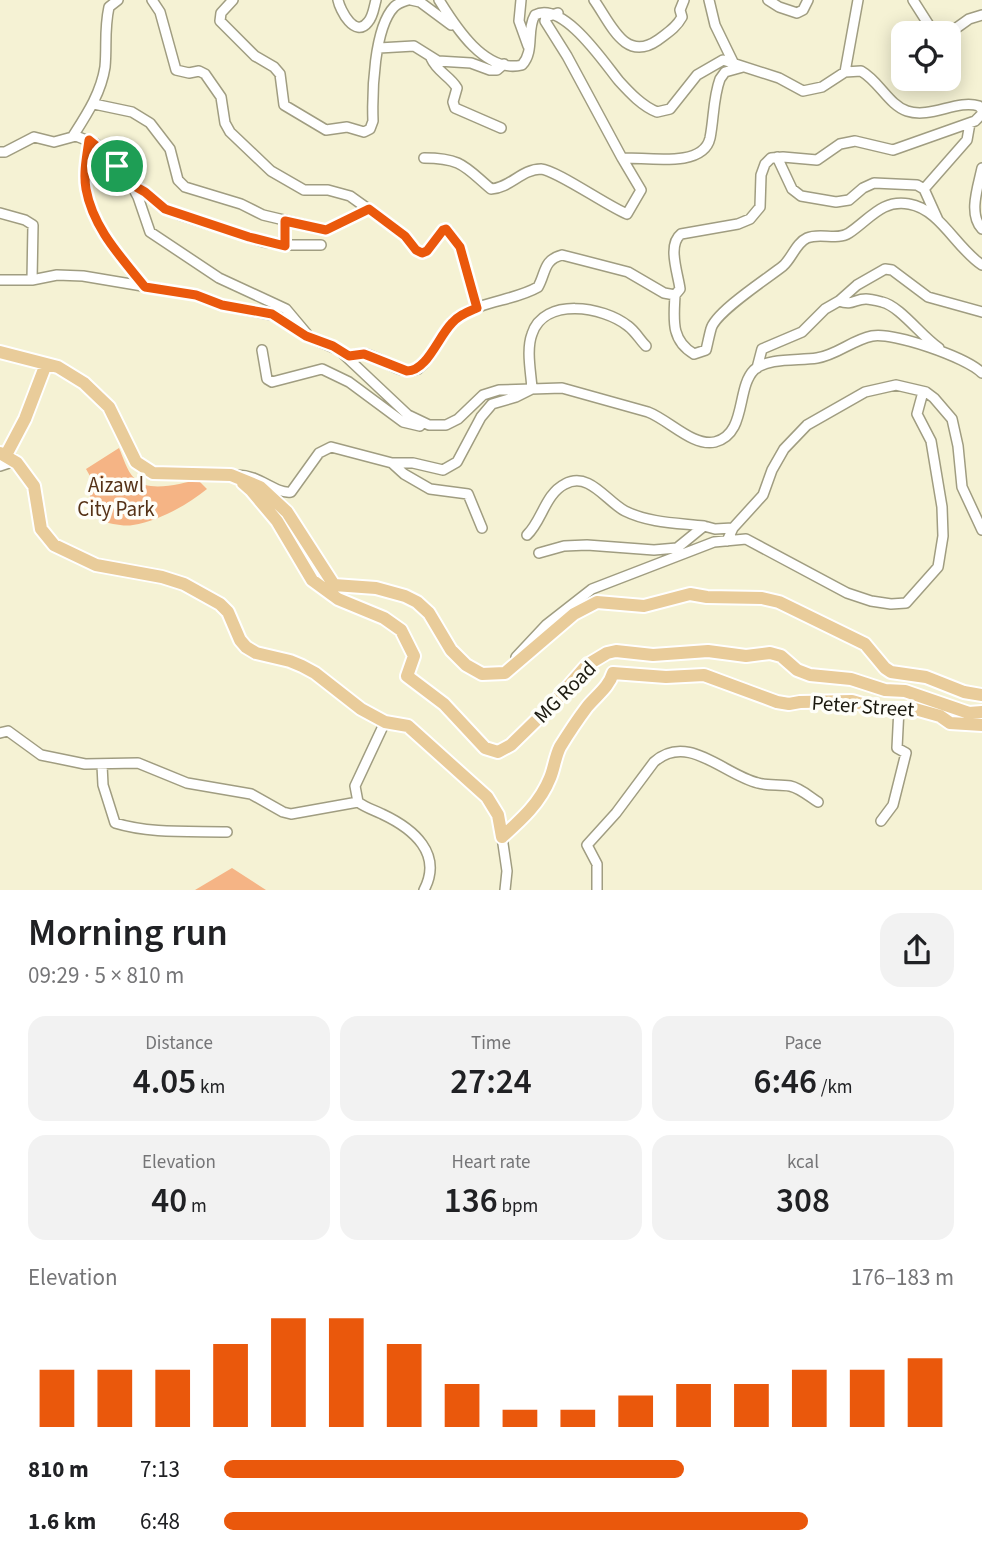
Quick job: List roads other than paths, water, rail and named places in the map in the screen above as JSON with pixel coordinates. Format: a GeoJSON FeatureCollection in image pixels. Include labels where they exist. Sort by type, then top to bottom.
{"type":"FeatureCollection","features":[{"type":"Feature","properties":{"kind":"main road"},"geometry":{"type":"LineString","coordinates":[[0,352],[46,364],[74,375],[99,395],[136,462],[153,473],[231,474],[260,487],[275,499],[298,528],[334,585],[376,588],[416,602],[429,612],[451,650],[466,665],[482,674],[505,673],[574,614],[597,602],[645,606],[690,594],[762,598],[779,602],[865,644],[891,672],[926,677],[964,692],[982,695]]}},
{"type":"Feature","properties":{"kind":"main road"},"geometry":{"type":"LineString","coordinates":[[46,364],[25,419],[5,459],[26,473],[34,486],[41,529],[54,545],[96,565],[162,577],[204,595],[228,612],[246,647],[256,653],[302,666],[361,709],[385,722],[408,726],[487,797],[498,815],[502,837]]}},
{"type":"Feature","properties":{"kind":"main road","name":"MG Road"},"geometry":{"type":"LineString","coordinates":[[231,474],[251,490],[277,521],[312,580],[338,599],[384,618],[401,631],[414,656],[407,676],[444,704],[491,750],[498,751],[511,745],[553,704],[587,665],[607,653],[616,651],[653,655],[708,651],[746,656],[770,653],[781,656],[797,670],[810,675],[851,679],[885,690],[905,691],[969,713],[982,712]]}},
{"type":"Feature","properties":{"kind":"main road","name":"Peter Street"},"geometry":{"type":"LineString","coordinates":[[502,837],[529,813],[541,796],[561,747],[585,709],[610,684],[613,673],[666,677],[704,675],[760,698],[789,704],[844,701],[879,709],[924,711],[940,716],[950,723],[982,725]]}},
{"type":"Feature","properties":{"kind":"street"},"geometry":{"type":"LineString","coordinates":[[73,136],[94,104],[105,64],[104,39],[109,7],[118,0]]}},
{"type":"Feature","properties":{"kind":"street"},"geometry":{"type":"LineString","coordinates":[[152,0],[160,12],[176,69],[205,74],[220,97],[225,123],[271,171],[304,190],[340,192],[369,209],[405,236],[416,250],[422,253],[427,251],[446,229],[460,247],[477,308]]}},
{"type":"Feature","properties":{"kind":"street"},"geometry":{"type":"LineString","coordinates":[[233,0],[219,17],[223,25],[255,56],[274,67],[280,74],[284,105],[326,130],[347,127],[364,132],[370,129],[373,121],[374,66],[385,20],[398,3],[410,0],[420,2],[458,30],[475,47],[493,60],[504,64],[522,65],[529,51],[530,29],[535,15],[544,10],[558,13],[592,44],[633,97],[657,112],[670,109],[697,75],[723,60],[779,78],[803,91],[822,87],[845,72],[855,70],[867,74],[893,101],[908,111],[927,113],[970,104],[979,106],[982,112],[979,119],[893,150],[855,141],[840,144],[817,160],[777,157],[767,160],[762,169],[760,207],[750,219],[676,237],[673,247],[680,289],[675,295],[676,337],[686,350],[694,354],[706,350],[711,327],[724,310],[785,264],[806,238],[846,235],[886,204],[897,202],[922,207],[939,220]]}},
{"type":"Feature","properties":{"kind":"street"},"geometry":{"type":"LineString","coordinates":[[338,0],[347,20],[359,26],[370,20],[376,0]]}},
{"type":"Feature","properties":{"kind":"street"},"geometry":{"type":"LineString","coordinates":[[439,0],[458,30]]}},
{"type":"Feature","properties":{"kind":"street"},"geometry":{"type":"LineString","coordinates":[[521,0],[520,27],[529,51]]}},
{"type":"Feature","properties":{"kind":"street"},"geometry":{"type":"LineString","coordinates":[[594,0],[623,41],[639,48],[646,48],[676,26],[682,17],[680,10],[684,0]]}},
{"type":"Feature","properties":{"kind":"street"},"geometry":{"type":"LineString","coordinates":[[709,0],[715,25],[733,62]]}},
{"type":"Feature","properties":{"kind":"street"},"geometry":{"type":"LineString","coordinates":[[768,0],[797,13],[803,10],[808,0]]}},
{"type":"Feature","properties":{"kind":"street"},"geometry":{"type":"LineString","coordinates":[[845,72],[858,0]]}},
{"type":"Feature","properties":{"kind":"street"},"geometry":{"type":"LineString","coordinates":[[913,0],[926,21]]}},
{"type":"Feature","properties":{"kind":"street"},"geometry":{"type":"LineString","coordinates":[[424,158],[453,159],[471,170],[492,189],[501,189],[527,173],[541,169],[628,214],[641,190],[545,21],[546,17],[558,13]]}},
{"type":"Feature","properties":{"kind":"street"},"geometry":{"type":"LineString","coordinates":[[961,25],[982,15]]}},
{"type":"Feature","properties":{"kind":"street"},"geometry":{"type":"LineString","coordinates":[[379,48],[414,46],[431,58],[446,62],[471,63],[490,70],[497,70],[504,64]]}},
{"type":"Feature","properties":{"kind":"street"},"geometry":{"type":"LineString","coordinates":[[431,58],[436,68],[457,88],[453,102],[455,108],[501,128]]}},
{"type":"Feature","properties":{"kind":"street"},"geometry":{"type":"LineString","coordinates":[[622,158],[683,158],[702,153],[709,142],[720,79],[724,72],[745,66]]}},
{"type":"Feature","properties":{"kind":"street"},"geometry":{"type":"LineString","coordinates":[[94,104],[132,112],[150,123],[170,149],[178,180],[185,187],[222,197],[285,221],[326,230],[369,209]]}},
{"type":"Feature","properties":{"kind":"street"},"geometry":{"type":"LineString","coordinates":[[924,190],[967,140],[970,123]]}},
{"type":"Feature","properties":{"kind":"street"},"geometry":{"type":"LineString","coordinates":[[0,152],[34,137],[54,142],[73,136],[89,140],[110,157],[131,184],[150,232],[219,278],[286,309],[310,338]]}},
{"type":"Feature","properties":{"kind":"street"},"geometry":{"type":"LineString","coordinates":[[89,140],[85,187],[93,214],[107,239],[145,287]]}},
{"type":"Feature","properties":{"kind":"street"},"geometry":{"type":"LineString","coordinates":[[777,157],[792,189],[801,196],[836,202],[849,200],[874,183],[917,185],[924,190],[939,220],[960,247],[982,265]]}},
{"type":"Feature","properties":{"kind":"street"},"geometry":{"type":"LineString","coordinates":[[982,168],[975,201],[977,224],[982,229]]}},
{"type":"Feature","properties":{"kind":"street"},"geometry":{"type":"LineString","coordinates":[[131,184],[173,213],[256,240],[285,246],[321,245]]}},
{"type":"Feature","properties":{"kind":"street"},"geometry":{"type":"LineString","coordinates":[[0,212],[33,225],[32,280]]}},
{"type":"Feature","properties":{"kind":"street"},"geometry":{"type":"LineString","coordinates":[[285,221],[285,246]]}},
{"type":"Feature","properties":{"kind":"street"},"geometry":{"type":"LineString","coordinates":[[349,356],[364,354],[400,370],[412,371],[422,366],[453,321],[477,308],[538,287],[546,264],[562,255],[628,272],[664,293],[675,295]]}},
{"type":"Feature","properties":{"kind":"street"},"geometry":{"type":"LineString","coordinates":[[757,368],[762,349],[802,332],[825,309],[883,270],[888,269],[928,297],[982,312]]}},
{"type":"Feature","properties":{"kind":"street"},"geometry":{"type":"LineString","coordinates":[[0,279],[32,280],[69,275],[196,295],[222,305],[272,314],[310,338],[333,346],[349,356],[408,415],[429,425]]}},
{"type":"Feature","properties":{"kind":"street"},"geometry":{"type":"LineString","coordinates":[[839,301],[848,304],[866,299],[887,304],[946,353]]}},
{"type":"Feature","properties":{"kind":"street"},"geometry":{"type":"LineString","coordinates":[[532,389],[529,346],[531,335],[537,322],[561,309],[576,308],[603,314],[627,325],[646,346]]}},
{"type":"Feature","properties":{"kind":"street"},"geometry":{"type":"LineString","coordinates":[[262,350],[267,379],[272,382],[322,369],[349,383],[403,422],[414,425],[446,425],[458,419],[488,393],[562,388],[648,412],[695,441],[706,443],[728,436],[737,419],[750,376],[757,368],[769,363],[825,357],[866,338],[879,335],[946,353],[968,362],[982,373]]}},
{"type":"Feature","properties":{"kind":"street"},"geometry":{"type":"LineString","coordinates":[[727,541],[733,528],[763,495],[772,470],[784,449],[807,425],[840,404],[882,387],[908,387],[923,392],[934,398],[952,419],[963,492],[982,530]]}},
{"type":"Feature","properties":{"kind":"street"},"geometry":{"type":"LineString","coordinates":[[231,474],[255,477],[281,493],[287,493],[295,488],[319,453],[327,448],[342,449],[392,463],[413,463],[443,470],[459,458],[481,417],[492,404],[532,389]]}},
{"type":"Feature","properties":{"kind":"street"},"geometry":{"type":"LineString","coordinates":[[497,674],[546,625],[592,589],[714,542],[746,539],[847,593],[891,604],[906,603],[939,567],[943,536],[942,507],[931,441],[917,414],[923,392]]}},
{"type":"Feature","properties":{"kind":"street"},"geometry":{"type":"LineString","coordinates":[[392,463],[404,474],[430,489],[468,494],[482,528]]}},
{"type":"Feature","properties":{"kind":"street"},"geometry":{"type":"LineString","coordinates":[[527,535],[534,528],[554,492],[566,483],[580,481],[590,484],[623,510],[642,517],[715,529],[733,528]]}},
{"type":"Feature","properties":{"kind":"street"},"geometry":{"type":"LineString","coordinates":[[539,553],[564,546],[587,545],[654,550],[677,548],[704,526]]}},
{"type":"Feature","properties":{"kind":"street"},"geometry":{"type":"LineString","coordinates":[[881,821],[893,805],[906,753],[897,748],[899,708]]}},
{"type":"Feature","properties":{"kind":"street"},"geometry":{"type":"LineString","coordinates":[[358,802],[355,786],[385,722]]}},
{"type":"Feature","properties":{"kind":"street"},"geometry":{"type":"LineString","coordinates":[[0,733],[8,731],[41,755],[85,764],[138,763],[187,783],[251,794],[291,814],[358,802],[395,821],[428,850],[431,863],[429,880],[424,890]]}},
{"type":"Feature","properties":{"kind":"street"},"geometry":{"type":"LineString","coordinates":[[597,890],[597,864],[587,845],[616,813],[654,762],[662,756],[676,751],[703,756],[758,784],[792,786],[818,802]]}},
{"type":"Feature","properties":{"kind":"street"},"geometry":{"type":"LineString","coordinates":[[102,765],[103,785],[114,824],[154,831],[227,832]]}},
{"type":"Feature","properties":{"kind":"street"},"geometry":{"type":"LineString","coordinates":[[502,837],[505,890]]}},
{"type":"Feature","properties":{"kind":"park label","name":"Aizawl City Park"},"geometry":{"type":"Point","coordinates":[116,497]}}]}
